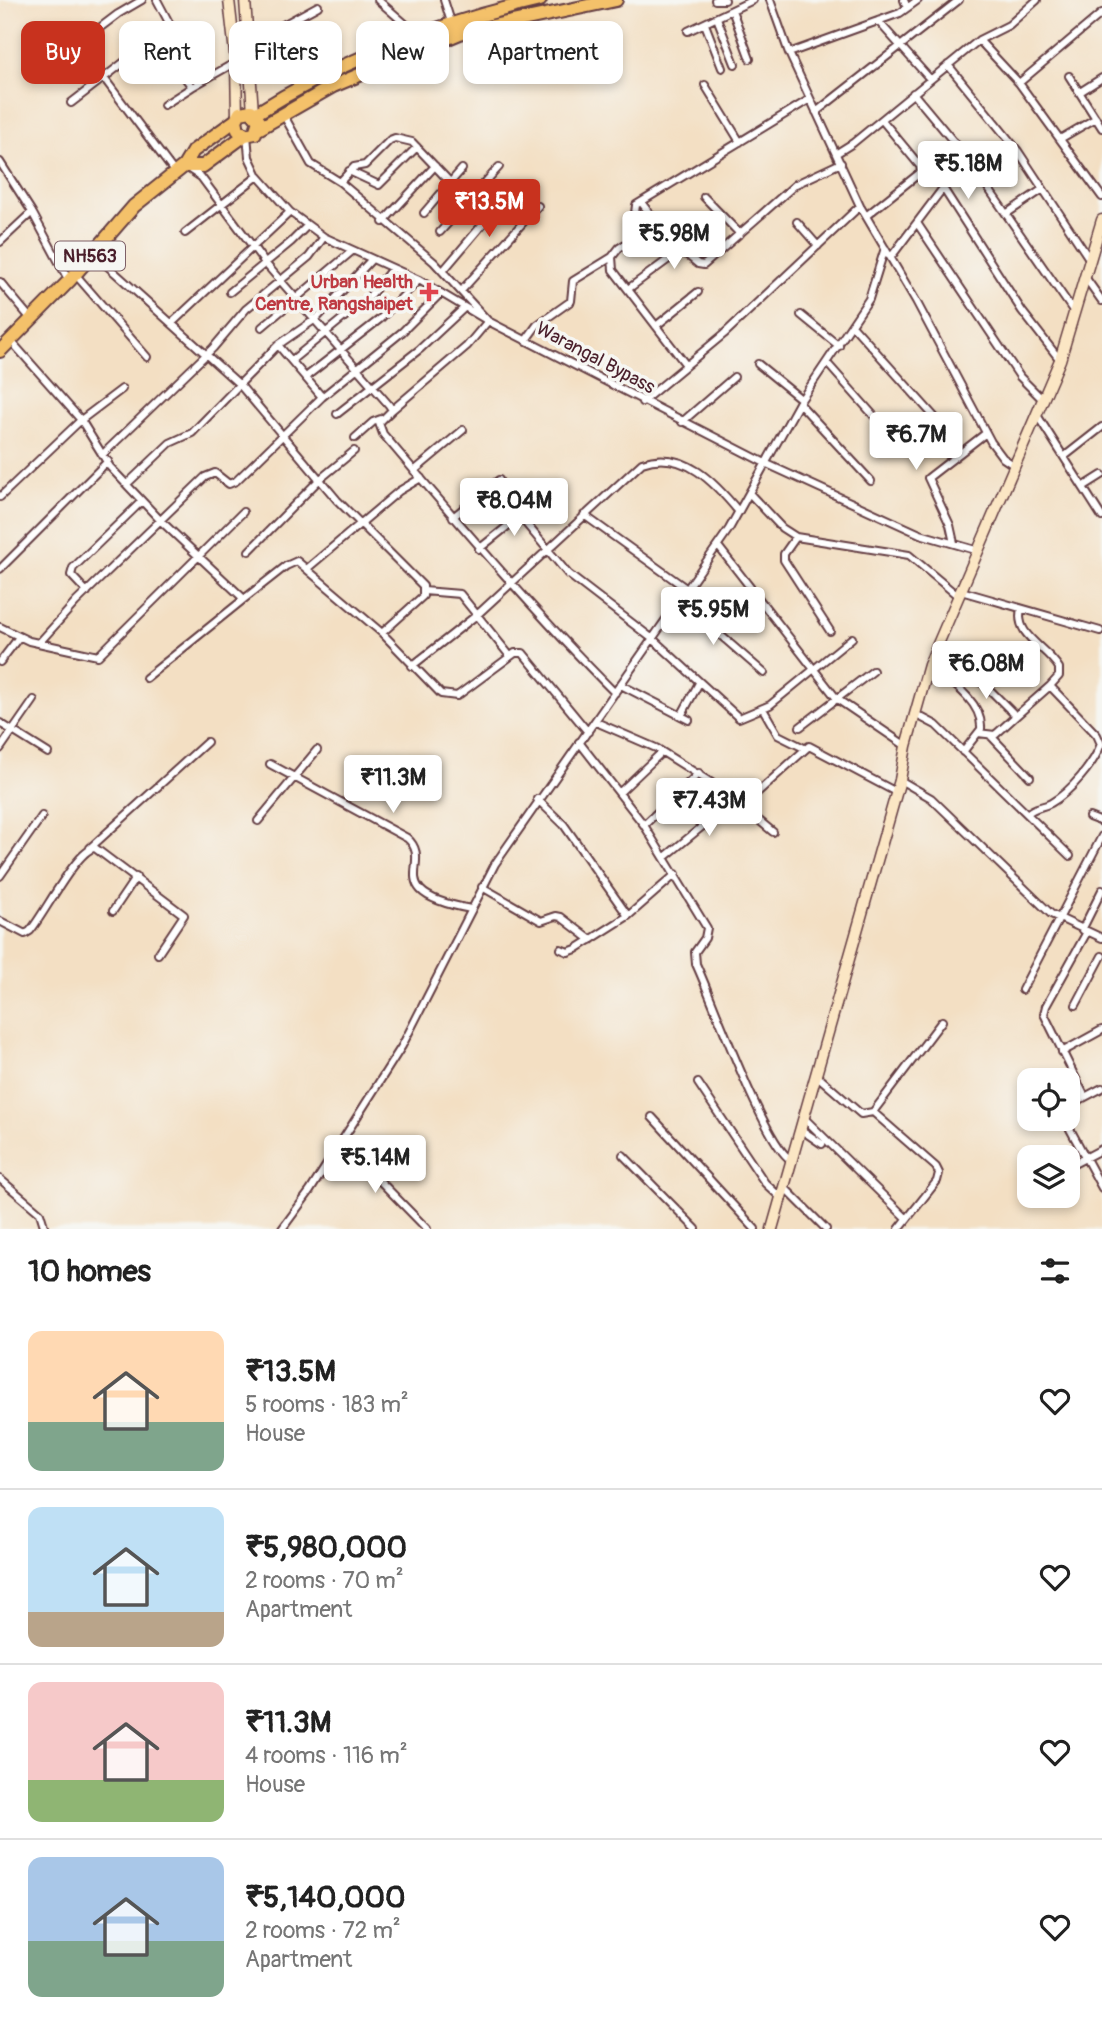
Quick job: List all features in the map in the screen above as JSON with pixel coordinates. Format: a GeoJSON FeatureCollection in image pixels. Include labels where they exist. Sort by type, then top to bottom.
{"type":"FeatureCollection","features":[{"type":"Feature","properties":{"kind":"highway","name":"NH563"},"geometry":{"type":"LineString","coordinates":[[451,22],[540,0]]}},
{"type":"Feature","properties":{"kind":"highway","name":"NH563"},"geometry":{"type":"LineString","coordinates":[[180,170],[203,166],[250,133],[354,76],[460,33],[608,1]]}},
{"type":"Feature","properties":{"kind":"highway","name":"NH563"},"geometry":{"type":"LineString","coordinates":[[0,351],[72,278],[135,206],[180,170],[193,151],[245,111],[254,113],[301,86],[356,62]]}},
{"type":"Feature","properties":{"kind":"highway"},"geometry":{"type":"LineString","coordinates":[[236,119],[237,128],[250,133],[259,121],[254,113]]}},
{"type":"Feature","properties":{"kind":"main road"},"geometry":{"type":"LineString","coordinates":[[229,0],[231,21]]}},
{"type":"Feature","properties":{"kind":"main road"},"geometry":{"type":"LineString","coordinates":[[245,0],[247,21]]}},
{"type":"Feature","properties":{"kind":"main road"},"geometry":{"type":"LineString","coordinates":[[236,84],[236,119]]}},
{"type":"Feature","properties":{"kind":"main road"},"geometry":{"type":"LineString","coordinates":[[252,84],[254,113]]}},
{"type":"Feature","properties":{"kind":"main road"},"geometry":{"type":"LineString","coordinates":[[772,1229],[900,780],[906,746],[931,661],[1060,360],[1102,220]]}},
{"type":"Feature","properties":{"kind":"street"},"geometry":{"type":"LineString","coordinates":[[105,26],[142,0]]}},
{"type":"Feature","properties":{"kind":"street"},"geometry":{"type":"LineString","coordinates":[[157,0],[174,32],[167,54],[192,86]]}},
{"type":"Feature","properties":{"kind":"street"},"geometry":{"type":"LineString","coordinates":[[378,0],[402,21]]}},
{"type":"Feature","properties":{"kind":"street"},"geometry":{"type":"LineString","coordinates":[[444,0],[451,22]]}},
{"type":"Feature","properties":{"kind":"street"},"geometry":{"type":"LineString","coordinates":[[715,0],[725,0]]}},
{"type":"Feature","properties":{"kind":"street"},"geometry":{"type":"LineString","coordinates":[[688,31],[753,0]]}},
{"type":"Feature","properties":{"kind":"street"},"geometry":{"type":"LineString","coordinates":[[770,0],[789,53],[860,206],[891,257],[986,433],[1003,458],[1015,467]]}},
{"type":"Feature","properties":{"kind":"street"},"geometry":{"type":"LineString","coordinates":[[904,0],[907,8]]}},
{"type":"Feature","properties":{"kind":"street"},"geometry":{"type":"LineString","coordinates":[[789,53],[878,21],[918,0]]}},
{"type":"Feature","properties":{"kind":"street"},"geometry":{"type":"LineString","coordinates":[[817,112],[959,0]]}},
{"type":"Feature","properties":{"kind":"street"},"geometry":{"type":"LineString","coordinates":[[837,153],[882,120],[979,40],[1009,25],[1037,0]]}},
{"type":"Feature","properties":{"kind":"street"},"geometry":{"type":"LineString","coordinates":[[290,21],[318,6]]}},
{"type":"Feature","properties":{"kind":"street"},"geometry":{"type":"LineString","coordinates":[[732,10],[750,59]]}},
{"type":"Feature","properties":{"kind":"street"},"geometry":{"type":"LineString","coordinates":[[1020,83],[1102,13]]}},
{"type":"Feature","properties":{"kind":"street"},"geometry":{"type":"LineString","coordinates":[[717,18],[735,64]]}},
{"type":"Feature","properties":{"kind":"street"},"geometry":{"type":"LineString","coordinates":[[878,21],[930,79]]}},
{"type":"Feature","properties":{"kind":"street"},"geometry":{"type":"LineString","coordinates":[[705,24],[722,68]]}},
{"type":"Feature","properties":{"kind":"street"},"geometry":{"type":"LineString","coordinates":[[979,40],[1020,83],[1102,197]]}},
{"type":"Feature","properties":{"kind":"street"},"geometry":{"type":"LineString","coordinates":[[948,65],[1018,151],[1090,260]]}},
{"type":"Feature","properties":{"kind":"street"},"geometry":{"type":"LineString","coordinates":[[164,105],[229,66]]}},
{"type":"Feature","properties":{"kind":"street"},"geometry":{"type":"LineString","coordinates":[[105,78],[119,67]]}},
{"type":"Feature","properties":{"kind":"street"},"geometry":{"type":"LineString","coordinates":[[1069,76],[1102,128]]}},
{"type":"Feature","properties":{"kind":"street"},"geometry":{"type":"LineString","coordinates":[[1080,92],[1102,78]]}},
{"type":"Feature","properties":{"kind":"street"},"geometry":{"type":"LineString","coordinates":[[105,80],[180,170],[201,177],[254,244],[265,263],[295,298],[317,318],[392,410]]}},
{"type":"Feature","properties":{"kind":"street"},"geometry":{"type":"LineString","coordinates":[[71,103],[97,84]]}},
{"type":"Feature","properties":{"kind":"street"},"geometry":{"type":"LineString","coordinates":[[705,85],[740,142]]}},
{"type":"Feature","properties":{"kind":"street"},"geometry":{"type":"LineString","coordinates":[[913,93],[968,159],[1074,312]]}},
{"type":"Feature","properties":{"kind":"street"},"geometry":{"type":"LineString","coordinates":[[526,340],[537,325],[571,301],[573,281],[612,257],[619,248],[644,232],[635,209],[641,202],[810,99]]}},
{"type":"Feature","properties":{"kind":"street"},"geometry":{"type":"LineString","coordinates":[[283,114],[311,164],[340,182],[383,222],[443,271],[488,321],[467,346],[355,438]]}},
{"type":"Feature","properties":{"kind":"street"},"geometry":{"type":"LineString","coordinates":[[1060,139],[1096,118]]}},
{"type":"Feature","properties":{"kind":"street"},"geometry":{"type":"LineString","coordinates":[[866,216],[921,172],[920,166],[882,120]]}},
{"type":"Feature","properties":{"kind":"street","name":"Warangal Bypass"},"geometry":{"type":"LineString","coordinates":[[250,133],[248,157],[258,176],[290,212],[324,237],[351,252],[419,280],[488,321],[767,464],[908,530],[979,551]]}},
{"type":"Feature","properties":{"kind":"street"},"geometry":{"type":"LineString","coordinates":[[340,182],[349,170],[356,165],[365,165],[393,139],[409,140],[486,220]]}},
{"type":"Feature","properties":{"kind":"street"},"geometry":{"type":"LineString","coordinates":[[349,170],[379,185],[417,147]]}},
{"type":"Feature","properties":{"kind":"street"},"geometry":{"type":"LineString","coordinates":[[628,289],[678,251],[685,251],[698,264],[704,265],[796,184],[841,163]]}},
{"type":"Feature","properties":{"kind":"street"},"geometry":{"type":"LineString","coordinates":[[383,222],[435,166]]}},
{"type":"Feature","properties":{"kind":"street"},"geometry":{"type":"LineString","coordinates":[[440,232],[499,167]]}},
{"type":"Feature","properties":{"kind":"street"},"geometry":{"type":"LineString","coordinates":[[1,168],[32,212],[72,278],[147,358]]}},
{"type":"Feature","properties":{"kind":"street"},"geometry":{"type":"LineString","coordinates":[[424,213],[462,169]]}},
{"type":"Feature","properties":{"kind":"street"},"geometry":{"type":"LineString","coordinates":[[186,233],[258,176]]}},
{"type":"Feature","properties":{"kind":"street"},"geometry":{"type":"LineString","coordinates":[[443,271],[515,186]]}},
{"type":"Feature","properties":{"kind":"street"},"geometry":{"type":"LineString","coordinates":[[891,257],[943,188],[1022,311],[1060,360]]}},
{"type":"Feature","properties":{"kind":"street"},"geometry":{"type":"LineString","coordinates":[[1006,214],[1044,189]]}},
{"type":"Feature","properties":{"kind":"street"},"geometry":{"type":"LineString","coordinates":[[704,197],[740,234]]}},
{"type":"Feature","properties":{"kind":"street"},"geometry":{"type":"LineString","coordinates":[[641,202],[678,251]]}},
{"type":"Feature","properties":{"kind":"street"},"geometry":{"type":"LineString","coordinates":[[461,291],[538,206]]}},
{"type":"Feature","properties":{"kind":"street"},"geometry":{"type":"LineString","coordinates":[[642,402],[724,334],[860,206]]}},
{"type":"Feature","properties":{"kind":"street"},"geometry":{"type":"LineString","coordinates":[[0,242],[32,212]]}},
{"type":"Feature","properties":{"kind":"street"},"geometry":{"type":"LineString","coordinates":[[172,323],[290,212]]}},
{"type":"Feature","properties":{"kind":"street"},"geometry":{"type":"LineString","coordinates":[[797,222],[818,246]]}},
{"type":"Feature","properties":{"kind":"street"},"geometry":{"type":"LineString","coordinates":[[917,223],[1020,377],[1044,401]]}},
{"type":"Feature","properties":{"kind":"street"},"geometry":{"type":"LineString","coordinates":[[230,292],[307,226]]}},
{"type":"Feature","properties":{"kind":"street"},"geometry":{"type":"LineString","coordinates":[[102,455],[206,356],[246,309],[309,257],[324,237]]}},
{"type":"Feature","properties":{"kind":"street"},"geometry":{"type":"LineString","coordinates":[[282,1229],[342,1142],[402,1046],[482,887],[537,800],[654,640],[739,512],[800,401],[853,326],[877,281],[885,248]]}},
{"type":"Feature","properties":{"kind":"street"},"geometry":{"type":"LineString","coordinates":[[262,327],[351,252]]}},
{"type":"Feature","properties":{"kind":"street"},"geometry":{"type":"LineString","coordinates":[[93,253],[240,385],[319,480],[419,581],[424,591],[423,596],[382,633]]}},
{"type":"Feature","properties":{"kind":"street"},"geometry":{"type":"LineString","coordinates":[[612,257],[613,270],[686,365]]}},
{"type":"Feature","properties":{"kind":"street"},"geometry":{"type":"LineString","coordinates":[[128,484],[170,443],[192,433],[278,345],[317,318],[372,260]]}},
{"type":"Feature","properties":{"kind":"street"},"geometry":{"type":"LineString","coordinates":[[292,360],[369,297],[391,270]]}},
{"type":"Feature","properties":{"kind":"street"},"geometry":{"type":"LineString","coordinates":[[1085,277],[1102,301]]}},
{"type":"Feature","properties":{"kind":"street"},"geometry":{"type":"LineString","coordinates":[[307,376],[380,318],[419,280]]}},
{"type":"Feature","properties":{"kind":"street"},"geometry":{"type":"LineString","coordinates":[[0,282],[31,319]]}},
{"type":"Feature","properties":{"kind":"street"},"geometry":{"type":"LineString","coordinates":[[656,326],[698,292]]}},
{"type":"Feature","properties":{"kind":"street"},"geometry":{"type":"LineString","coordinates":[[39,643],[208,475],[215,473],[232,484],[322,397],[402,332],[441,293]]}},
{"type":"Feature","properties":{"kind":"street"},"geometry":{"type":"LineString","coordinates":[[337,414],[421,349],[464,308]]}},
{"type":"Feature","properties":{"kind":"street"},"geometry":{"type":"LineString","coordinates":[[801,315],[839,346]]}},
{"type":"Feature","properties":{"kind":"street"},"geometry":{"type":"LineString","coordinates":[[853,326],[940,423]]}},
{"type":"Feature","properties":{"kind":"street"},"geometry":{"type":"LineString","coordinates":[[11,341],[82,420],[102,455],[142,501],[244,599]]}},
{"type":"Feature","properties":{"kind":"street"},"geometry":{"type":"LineString","coordinates":[[278,345],[307,376],[322,397]]}},
{"type":"Feature","properties":{"kind":"street"},"geometry":{"type":"LineString","coordinates":[[827,363],[898,443]]}},
{"type":"Feature","properties":{"kind":"street"},"geometry":{"type":"LineString","coordinates":[[758,364],[800,401],[872,481]]}},
{"type":"Feature","properties":{"kind":"street"},"geometry":{"type":"LineString","coordinates":[[682,422],[734,377]]}},
{"type":"Feature","properties":{"kind":"street"},"geometry":{"type":"LineString","coordinates":[[0,496],[82,420],[122,389]]}},
{"type":"Feature","properties":{"kind":"street"},"geometry":{"type":"LineString","coordinates":[[1037,415],[1102,517]]}},
{"type":"Feature","properties":{"kind":"street"},"geometry":{"type":"LineString","coordinates":[[380,419],[383,434],[480,549],[615,693]]}},
{"type":"Feature","properties":{"kind":"street"},"geometry":{"type":"LineString","coordinates":[[1065,456],[1102,427]]}},
{"type":"Feature","properties":{"kind":"street"},"geometry":{"type":"LineString","coordinates":[[414,471],[463,430]]}},
{"type":"Feature","properties":{"kind":"street"},"geometry":{"type":"LineString","coordinates":[[954,543],[950,525],[928,478],[986,433]]}},
{"type":"Feature","properties":{"kind":"street"},"geometry":{"type":"LineString","coordinates":[[249,551],[319,480],[354,451]]}},
{"type":"Feature","properties":{"kind":"street"},"geometry":{"type":"LineString","coordinates":[[412,666],[478,614],[642,463],[659,459],[712,479],[739,512]]}},
{"type":"Feature","properties":{"kind":"street"},"geometry":{"type":"LineString","coordinates":[[0,569],[108,461]]}},
{"type":"Feature","properties":{"kind":"street"},"geometry":{"type":"LineString","coordinates":[[1083,487],[1102,475]]}},
{"type":"Feature","properties":{"kind":"street"},"geometry":{"type":"LineString","coordinates":[[309,567],[399,491],[421,478]]}},
{"type":"Feature","properties":{"kind":"street"},"geometry":{"type":"LineString","coordinates":[[453,517],[499,480]]}},
{"type":"Feature","properties":{"kind":"street"},"geometry":{"type":"LineString","coordinates":[[750,494],[782,528],[796,537],[909,555],[960,594],[1100,631]]}},
{"type":"Feature","properties":{"kind":"street"},"geometry":{"type":"LineString","coordinates":[[87,593],[71,575],[73,568],[142,501]]}},
{"type":"Feature","properties":{"kind":"street"},"geometry":{"type":"LineString","coordinates":[[0,626],[19,637],[39,643],[90,655],[104,652],[243,512]]}},
{"type":"Feature","properties":{"kind":"street"},"geometry":{"type":"LineString","coordinates":[[584,515],[687,589]]}},
{"type":"Feature","properties":{"kind":"street"},"geometry":{"type":"LineString","coordinates":[[480,549],[519,518],[576,581],[654,640],[739,718],[763,709],[852,638]]}},
{"type":"Feature","properties":{"kind":"street"},"geometry":{"type":"LineString","coordinates":[[796,537],[784,554],[784,561],[830,631]]}},
{"type":"Feature","properties":{"kind":"street"},"geometry":{"type":"LineString","coordinates":[[718,546],[837,699],[906,746]]}},
{"type":"Feature","properties":{"kind":"street"},"geometry":{"type":"LineString","coordinates":[[146,678],[292,562],[298,561],[309,567],[382,633],[436,690],[450,697],[468,689],[519,652],[529,657],[588,732]]}},
{"type":"Feature","properties":{"kind":"street"},"geometry":{"type":"LineString","coordinates":[[424,591],[460,594],[510,656]]}},
{"type":"Feature","properties":{"kind":"street"},"geometry":{"type":"LineString","coordinates":[[681,600],[764,673]]}},
{"type":"Feature","properties":{"kind":"street"},"geometry":{"type":"LineString","coordinates":[[991,736],[1059,676],[1059,668],[1021,628],[1021,608]]}},
{"type":"Feature","properties":{"kind":"street"},"geometry":{"type":"LineString","coordinates":[[0,662],[19,637]]}},
{"type":"Feature","properties":{"kind":"street"},"geometry":{"type":"LineString","coordinates":[[931,661],[984,684],[1016,716]]}},
{"type":"Feature","properties":{"kind":"street"},"geometry":{"type":"LineString","coordinates":[[931,661],[966,696],[981,718],[981,729],[963,752]]}},
{"type":"Feature","properties":{"kind":"street"},"geometry":{"type":"LineString","coordinates":[[800,727],[873,671]]}},
{"type":"Feature","properties":{"kind":"street"},"geometry":{"type":"LineString","coordinates":[[681,716],[699,683]]}},
{"type":"Feature","properties":{"kind":"street"},"geometry":{"type":"LineString","coordinates":[[621,685],[689,720]]}},
{"type":"Feature","properties":{"kind":"street"},"geometry":{"type":"LineString","coordinates":[[1027,814],[1034,807],[1051,803],[1090,768],[1101,744],[1097,735],[1050,686]]}},
{"type":"Feature","properties":{"kind":"street"},"geometry":{"type":"LineString","coordinates":[[0,749],[34,700]]}},
{"type":"Feature","properties":{"kind":"street"},"geometry":{"type":"LineString","coordinates":[[763,709],[778,735],[804,748]]}},
{"type":"Feature","properties":{"kind":"street"},"geometry":{"type":"LineString","coordinates":[[915,714],[930,720],[1070,856]]}},
{"type":"Feature","properties":{"kind":"street"},"geometry":{"type":"LineString","coordinates":[[596,722],[699,772],[746,802],[750,813],[773,832]]}},
{"type":"Feature","properties":{"kind":"street"},"geometry":{"type":"LineString","coordinates":[[0,723],[48,753]]}},
{"type":"Feature","properties":{"kind":"street"},"geometry":{"type":"LineString","coordinates":[[978,733],[991,736],[1030,777]]}},
{"type":"Feature","properties":{"kind":"street"},"geometry":{"type":"LineString","coordinates":[[0,921],[16,932],[25,934],[30,931],[90,848],[207,743]]}},
{"type":"Feature","properties":{"kind":"street"},"geometry":{"type":"LineString","coordinates":[[579,743],[644,825],[707,928],[705,938],[695,951],[696,964],[757,1107],[782,1153],[791,1160]]}},
{"type":"Feature","properties":{"kind":"street"},"geometry":{"type":"LineString","coordinates":[[746,802],[804,748],[814,746],[896,792]]}},
{"type":"Feature","properties":{"kind":"street"},"geometry":{"type":"LineString","coordinates":[[258,821],[317,750]]}},
{"type":"Feature","properties":{"kind":"street"},"geometry":{"type":"LineString","coordinates":[[620,792],[662,752]]}},
{"type":"Feature","properties":{"kind":"street"},"geometry":{"type":"LineString","coordinates":[[270,765],[407,838],[415,848],[414,883],[420,891],[445,904],[471,909]]}},
{"type":"Feature","properties":{"kind":"street"},"geometry":{"type":"LineString","coordinates":[[644,825],[699,772]]}},
{"type":"Feature","properties":{"kind":"street"},"geometry":{"type":"LineString","coordinates":[[900,780],[932,797],[1059,920],[1102,938]]}},
{"type":"Feature","properties":{"kind":"street"},"geometry":{"type":"LineString","coordinates":[[665,857],[737,798]]}},
{"type":"Feature","properties":{"kind":"street"},"geometry":{"type":"LineString","coordinates":[[537,800],[564,825],[628,916]]}},
{"type":"Feature","properties":{"kind":"street"},"geometry":{"type":"LineString","coordinates":[[0,876],[42,816]]}},
{"type":"Feature","properties":{"kind":"street"},"geometry":{"type":"LineString","coordinates":[[1089,817],[1102,822]]}},
{"type":"Feature","properties":{"kind":"street"},"geometry":{"type":"LineString","coordinates":[[1022,990],[1100,846],[1102,836]]}},
{"type":"Feature","properties":{"kind":"street"},"geometry":{"type":"LineString","coordinates":[[90,848],[100,850],[184,915],[158,954]]}},
{"type":"Feature","properties":{"kind":"street"},"geometry":{"type":"LineString","coordinates":[[561,949],[572,951],[628,916],[676,874]]}},
{"type":"Feature","properties":{"kind":"street"},"geometry":{"type":"LineString","coordinates":[[113,911],[136,877]]}},
{"type":"Feature","properties":{"kind":"street"},"geometry":{"type":"LineString","coordinates":[[482,887],[541,921],[561,917],[591,940]]}},
{"type":"Feature","properties":{"kind":"street"},"geometry":{"type":"LineString","coordinates":[[1085,1097],[1047,1022],[1046,1006],[1102,890]]}},
{"type":"Feature","properties":{"kind":"street"},"geometry":{"type":"LineString","coordinates":[[1076,1005],[1102,956]]}},
{"type":"Feature","properties":{"kind":"street"},"geometry":{"type":"LineString","coordinates":[[816,1074],[861,1114],[873,1112],[942,1021]]}},
{"type":"Feature","properties":{"kind":"street"},"geometry":{"type":"LineString","coordinates":[[1062,1052],[1102,1030]]}},
{"type":"Feature","properties":{"kind":"street"},"geometry":{"type":"LineString","coordinates":[[698,1083],[765,1183],[782,1192],[826,1229]]}},
{"type":"Feature","properties":{"kind":"street"},"geometry":{"type":"LineString","coordinates":[[1080,1100],[1102,1088]]}},
{"type":"Feature","properties":{"kind":"street"},"geometry":{"type":"LineString","coordinates":[[873,1112],[936,1167],[939,1173],[899,1229]]}},
{"type":"Feature","properties":{"kind":"street"},"geometry":{"type":"LineString","coordinates":[[652,1117],[755,1229]]}},
{"type":"Feature","properties":{"kind":"street"},"geometry":{"type":"LineString","coordinates":[[803,1118],[907,1219]]}},
{"type":"Feature","properties":{"kind":"street"},"geometry":{"type":"LineString","coordinates":[[800,1129],[822,1144]]}},
{"type":"Feature","properties":{"kind":"street"},"geometry":{"type":"LineString","coordinates":[[1071,1131],[1102,1188]]}},
{"type":"Feature","properties":{"kind":"street"},"geometry":{"type":"LineString","coordinates":[[342,1142],[427,1229]]}},
{"type":"Feature","properties":{"kind":"street"},"geometry":{"type":"LineString","coordinates":[[1080,1161],[1102,1149]]}},
{"type":"Feature","properties":{"kind":"street"},"geometry":{"type":"LineString","coordinates":[[623,1155],[696,1229]]}},
{"type":"Feature","properties":{"kind":"street"},"geometry":{"type":"LineString","coordinates":[[0,1179],[40,1213],[45,1229]]}},
{"type":"Feature","properties":{"kind":"place","name":"Urban Health Centre, Rangshaipet"},"geometry":{"type":"Point","coordinates":[429,292]}}]}
